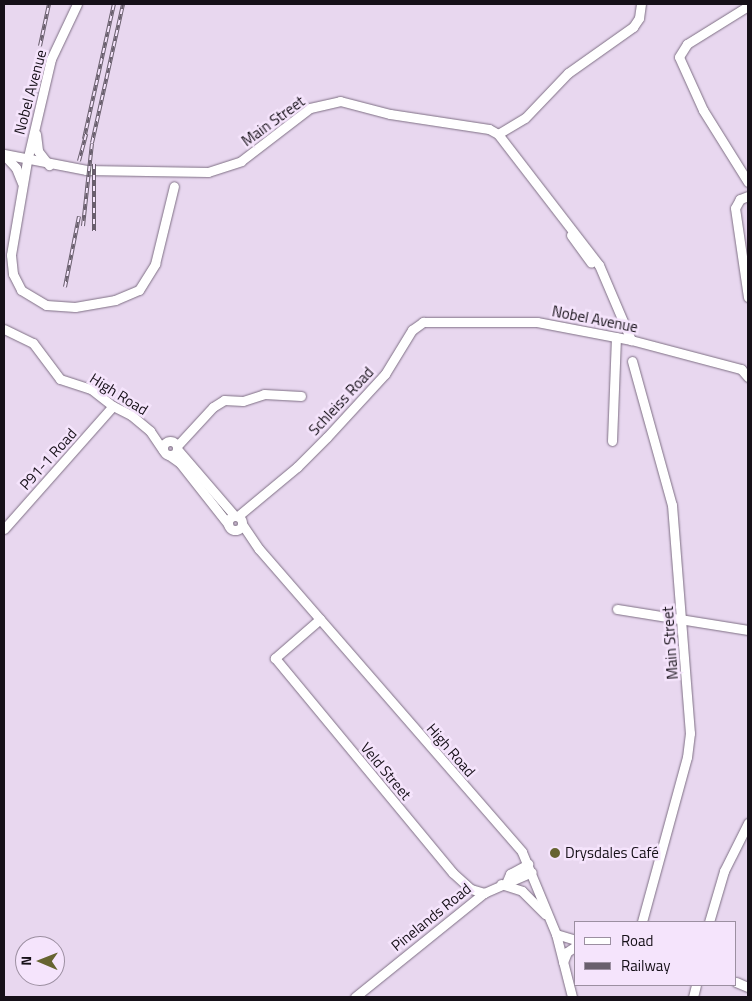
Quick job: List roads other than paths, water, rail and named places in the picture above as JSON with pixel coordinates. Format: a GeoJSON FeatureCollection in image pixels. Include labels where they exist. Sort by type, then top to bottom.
{"type":"FeatureCollection","features":[{"type":"Feature","properties":{"kind":"street","name":"Nobel Avenue"},"geometry":{"type":"LineString","coordinates":[[77,4],[51,59],[35,124],[11,255],[16,282],[35,302],[75,307],[126,296],[145,284],[155,264],[174,186]]}},
{"type":"Feature","properties":{"kind":"street"},"geometry":{"type":"LineString","coordinates":[[631,340],[599,264],[584,242],[498,134],[525,118],[568,73],[633,27],[639,18],[641,4]]}},
{"type":"Feature","properties":{"kind":"street"},"geometry":{"type":"LineString","coordinates":[[748,6],[687,44],[679,57],[703,110],[748,182]]}},
{"type":"Feature","properties":{"kind":"street","name":"Main Street"},"geometry":{"type":"LineString","coordinates":[[4,155],[46,165],[176,173],[218,170],[241,161],[301,113],[330,101],[351,102],[390,114],[478,127],[498,134]]}},
{"type":"Feature","properties":{"kind":"street"},"geometry":{"type":"LineString","coordinates":[[4,155],[16,168],[23,182],[46,165],[38,151],[35,124]]}},
{"type":"Feature","properties":{"kind":"street"},"geometry":{"type":"LineString","coordinates":[[748,196],[740,199],[735,208],[748,297]]}},
{"type":"Feature","properties":{"kind":"street","name":"Nobel Avenue"},"geometry":{"type":"LineString","coordinates":[[440,321],[537,322],[631,340],[741,369]]}},
{"type":"Feature","properties":{"kind":"street","name":"Schleiss Road"},"geometry":{"type":"LineString","coordinates":[[236,522],[300,465],[385,374],[417,325],[440,321]]}},
{"type":"Feature","properties":{"kind":"street","name":"High Road"},"geometry":{"type":"LineString","coordinates":[[4,329],[33,343],[60,379],[91,389],[113,406],[131,415],[150,431],[174,444],[259,550],[517,845],[530,868],[547,916],[556,934],[572,997]]}},
{"type":"Feature","properties":{"kind":"street"},"geometry":{"type":"LineString","coordinates":[[612,441],[616,337]]}},
{"type":"Feature","properties":{"kind":"street","name":"Main Street"},"geometry":{"type":"LineString","coordinates":[[632,361],[667,479],[683,622],[689,745],[642,921]]}},
{"type":"Feature","properties":{"kind":"street"},"geometry":{"type":"LineString","coordinates":[[748,362],[741,369],[748,377]]}},
{"type":"Feature","properties":{"kind":"street"},"geometry":{"type":"LineString","coordinates":[[166,452],[224,400],[243,401],[264,394],[301,396]]}},
{"type":"Feature","properties":{"kind":"street","name":"P91-1 Road"},"geometry":{"type":"LineString","coordinates":[[4,529],[113,406]]}},
{"type":"Feature","properties":{"kind":"street","name":"High Road"},"geometry":{"type":"LineString","coordinates":[[150,431],[166,452],[236,522]]}},
{"type":"Feature","properties":{"kind":"street"},"geometry":{"type":"LineString","coordinates":[[166,452],[174,444]]}},
{"type":"Feature","properties":{"kind":"street"},"geometry":{"type":"LineString","coordinates":[[617,609],[683,622],[748,630]]}},
{"type":"Feature","properties":{"kind":"street","name":"Veld Street"},"geometry":{"type":"LineString","coordinates":[[320,619],[276,658],[453,873],[471,889],[484,892]]}},
{"type":"Feature","properties":{"kind":"street"},"geometry":{"type":"LineString","coordinates":[[709,921],[724,871],[748,823]]}},
{"type":"Feature","properties":{"kind":"street","name":"Pinelands Road"},"geometry":{"type":"LineString","coordinates":[[355,997],[484,892],[504,883],[510,874],[530,868]]}},
{"type":"Feature","properties":{"kind":"street"},"geometry":{"type":"LineString","coordinates":[[504,883],[522,891],[547,916]]}},
{"type":"Feature","properties":{"kind":"street"},"geometry":{"type":"LineString","coordinates":[[556,934],[574,939]]}},
{"type":"Feature","properties":{"kind":"street"},"geometry":{"type":"LineString","coordinates":[[563,962],[567,952],[574,947]]}},
{"type":"Feature","properties":{"kind":"railway"},"geometry":{"type":"LineString","coordinates":[[40,46],[49,4]]}},
{"type":"Feature","properties":{"kind":"railway"},"geometry":{"type":"LineString","coordinates":[[84,139],[114,4]]}},
{"type":"Feature","properties":{"kind":"railway"},"geometry":{"type":"LineString","coordinates":[[83,226],[92,143],[123,4]]}},
{"type":"Feature","properties":{"kind":"railway"},"geometry":{"type":"LineString","coordinates":[[79,161],[86,134]]}},
{"type":"Feature","properties":{"kind":"railway"},"geometry":{"type":"LineString","coordinates":[[94,164],[94,231]]}},
{"type":"Feature","properties":{"kind":"railway"},"geometry":{"type":"LineString","coordinates":[[65,287],[79,216]]}},
{"type":"Feature","properties":{"kind":"place","name":"Drysdales Café"},"geometry":{"type":"Point","coordinates":[555,853]}}]}
